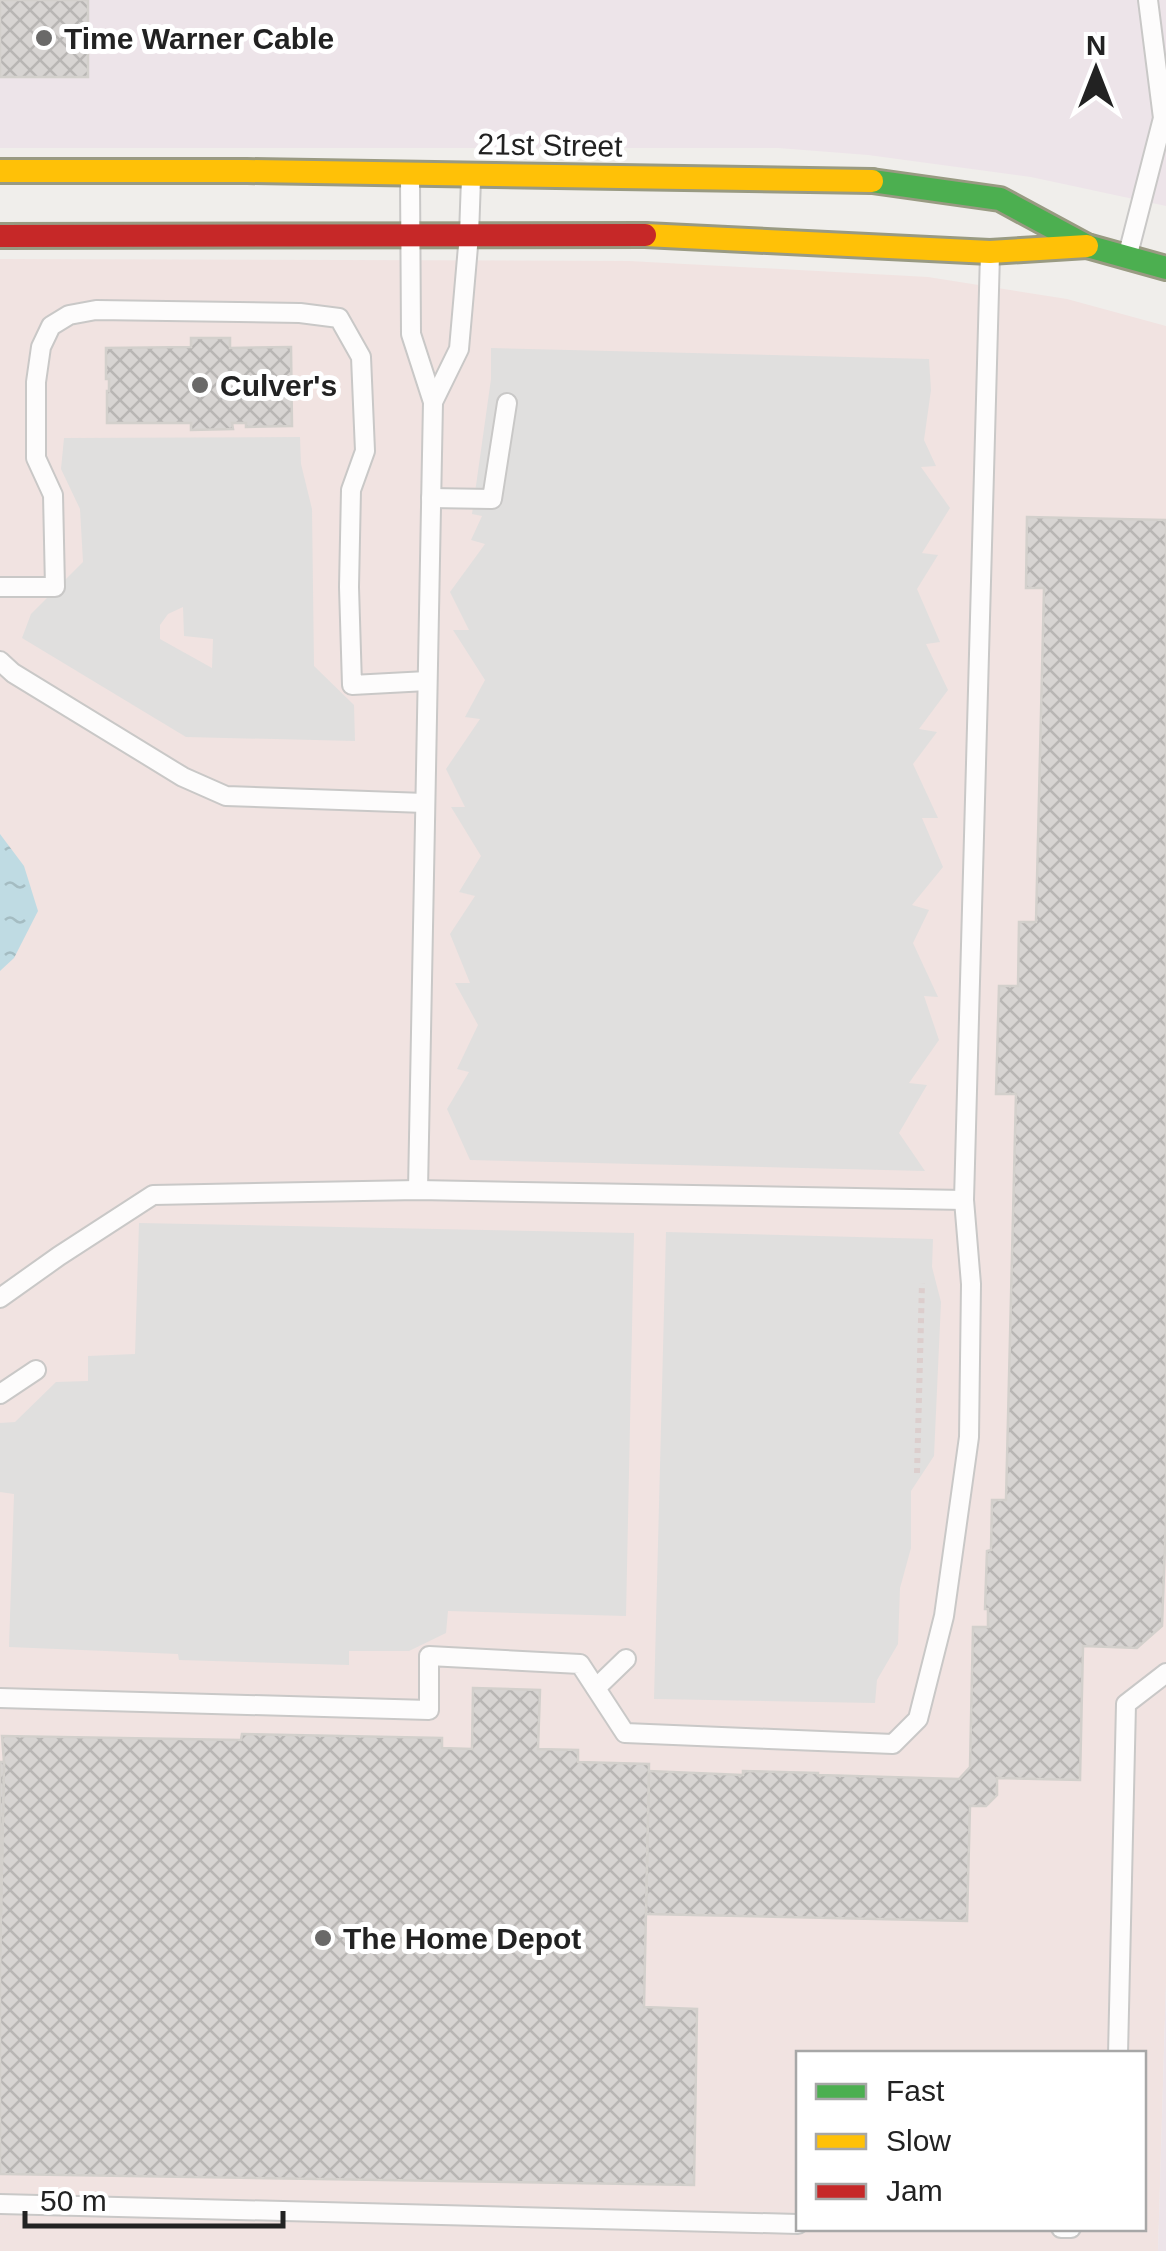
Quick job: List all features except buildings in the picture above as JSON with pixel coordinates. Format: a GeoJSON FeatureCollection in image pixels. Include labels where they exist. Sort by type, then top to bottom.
{"type":"FeatureCollection","features":[{"type":"Feature","properties":{"kind":"street","name":"21st Street"},"geometry":{"type":"LineString","coordinates":[[0,171],[867,180],[995,226],[1166,268]]}},
{"type":"Feature","properties":{"kind":"street","name":"21st Street"},"geometry":{"type":"LineString","coordinates":[[0,236],[633,234],[995,226],[1087,246]]}},
{"type":"Feature","properties":{"kind":"lane"},"geometry":{"type":"LineString","coordinates":[[1127,257],[1163,118],[1148,0]]}},
{"type":"Feature","properties":{"kind":"lane"},"geometry":{"type":"LineString","coordinates":[[410,173],[411,334],[433,402],[418,1190]]}},
{"type":"Feature","properties":{"kind":"lane"},"geometry":{"type":"LineString","coordinates":[[433,402],[460,349],[471,174]]}},
{"type":"Feature","properties":{"kind":"lane"},"geometry":{"type":"LineString","coordinates":[[0,1698],[429,1710],[429,1656],[580,1664],[625,1733],[892,1744],[918,1720],[944,1616],[969,1437],[971,1284],[964,1200],[995,226]]}},
{"type":"Feature","properties":{"kind":"lane"},"geometry":{"type":"LineString","coordinates":[[0,587],[55,587],[53,495],[36,458],[36,382],[40,347],[51,326],[70,315],[96,310],[300,313],[338,318],[362,358],[365,451],[351,490],[352,685],[427,681]]}},
{"type":"Feature","properties":{"kind":"lane"},"geometry":{"type":"LineString","coordinates":[[431,498],[492,499],[507,403]]}},
{"type":"Feature","properties":{"kind":"lane"},"geometry":{"type":"LineString","coordinates":[[0,661],[12,673],[182,777],[226,796],[426,803]]}},
{"type":"Feature","properties":{"kind":"lane"},"geometry":{"type":"LineString","coordinates":[[0,1298],[153,1195],[418,1190],[964,1200]]}},
{"type":"Feature","properties":{"kind":"lane"},"geometry":{"type":"LineString","coordinates":[[0,1394],[36,1370]]}},
{"type":"Feature","properties":{"kind":"lane"},"geometry":{"type":"LineString","coordinates":[[596,1688],[626,1658]]}},
{"type":"Feature","properties":{"kind":"lane"},"geometry":{"type":"LineString","coordinates":[[1118,2051],[1126,1704],[1166,1672]]}},
{"type":"Feature","properties":{"kind":"lane"},"geometry":{"type":"LineString","coordinates":[[0,2204],[796,2224]]}},
{"type":"Feature","properties":{"kind":"path"},"geometry":{"type":"LineString","coordinates":[[917,1474],[922,1283]]}},
{"type":"Feature","properties":{"kind":"shaded area"},"geometry":{"type":"Polygon","coordinates":[[[0,0],[1166,0],[1166,206],[1031,177],[868,155],[778,148],[0,148],[0,0]]]}},
{"type":"Feature","properties":{"kind":"shaded area"},"geometry":{"type":"Polygon","coordinates":[[[0,259],[629,261],[928,277],[1067,299],[1166,326],[1166,1983],[1158,2251],[0,2251],[0,259]]]}},
{"type":"Feature","properties":{"kind":"shaded area"},"geometry":{"type":"Polygon","coordinates":[[[491,348],[929,359],[931,390],[924,440],[936,466],[921,467],[950,508],[922,553],[938,555],[917,589],[940,642],[926,644],[948,690],[919,729],[937,732],[913,764],[938,818],[922,818],[943,867],[912,905],[929,910],[913,943],[938,997],[924,996],[939,1040],[909,1083],[927,1085],[899,1133],[925,1171],[470,1160],[447,1109],[469,1072],[457,1069],[478,1025],[455,983],[470,983],[450,934],[475,896],[459,892],[481,856],[451,807],[465,807],[446,769],[480,719],[465,717],[485,680],[453,630],[469,630],[450,592],[485,544],[471,540],[482,516],[472,514],[491,379],[491,348]]]}},
{"type":"Feature","properties":{"kind":"shaded area"},"geometry":{"type":"Polygon","coordinates":[[[300,437],[301,464],[312,509],[314,666],[354,705],[355,741],[186,737],[22,638],[31,614],[83,562],[80,509],[61,469],[64,438],[300,437]],[[183,607],[168,614],[160,625],[160,639],[212,668],[213,639],[184,636],[183,607]]]}},
{"type":"Feature","properties":{"kind":"shaded area"},"geometry":{"type":"Polygon","coordinates":[[[139,1223],[634,1233],[626,1616],[448,1611],[446,1633],[409,1651],[349,1651],[349,1665],[179,1660],[178,1654],[9,1647],[14,1494],[0,1492],[0,1423],[15,1422],[56,1382],[88,1381],[88,1356],[135,1354],[139,1223]]]}},
{"type":"Feature","properties":{"kind":"shaded area"},"geometry":{"type":"Polygon","coordinates":[[[666,1232],[933,1239],[932,1267],[941,1302],[934,1456],[911,1491],[911,1548],[900,1588],[898,1644],[877,1680],[875,1703],[654,1699],[666,1232]]]}},
{"type":"Feature","properties":{"kind":"shaded area"},"geometry":{"type":"Polygon","coordinates":[[[1166,1984],[1166,2251],[1158,2251],[1166,1984]]]}},
{"type":"Feature","properties":{"kind":"water"},"geometry":{"type":"Polygon","coordinates":[[[0,834],[24,866],[38,911],[14,958],[0,971],[0,834]]]}},
{"type":"Feature","properties":{"kind":"traffic: fast"},"geometry":{"type":"LineString","coordinates":[[872,181],[1000,199],[1087,246],[1166,268]]}},
{"type":"Feature","properties":{"kind":"traffic: slow"},"geometry":{"type":"LineString","coordinates":[[0,171],[872,181]]}},
{"type":"Feature","properties":{"kind":"traffic: slow"},"geometry":{"type":"LineString","coordinates":[[645,235],[990,252],[1087,246]]}},
{"type":"Feature","properties":{"kind":"traffic: jam"},"geometry":{"type":"LineString","coordinates":[[0,236],[645,235]]}},
{"type":"Feature","properties":{"kind":"place","name":"Time Warner Cable"},"geometry":{"type":"Point","coordinates":[44,38]}},
{"type":"Feature","properties":{"kind":"place","name":"Culver's"},"geometry":{"type":"Point","coordinates":[200,385]}},
{"type":"Feature","properties":{"kind":"place","name":"The Home Depot"},"geometry":{"type":"Point","coordinates":[323,1938]}}]}
